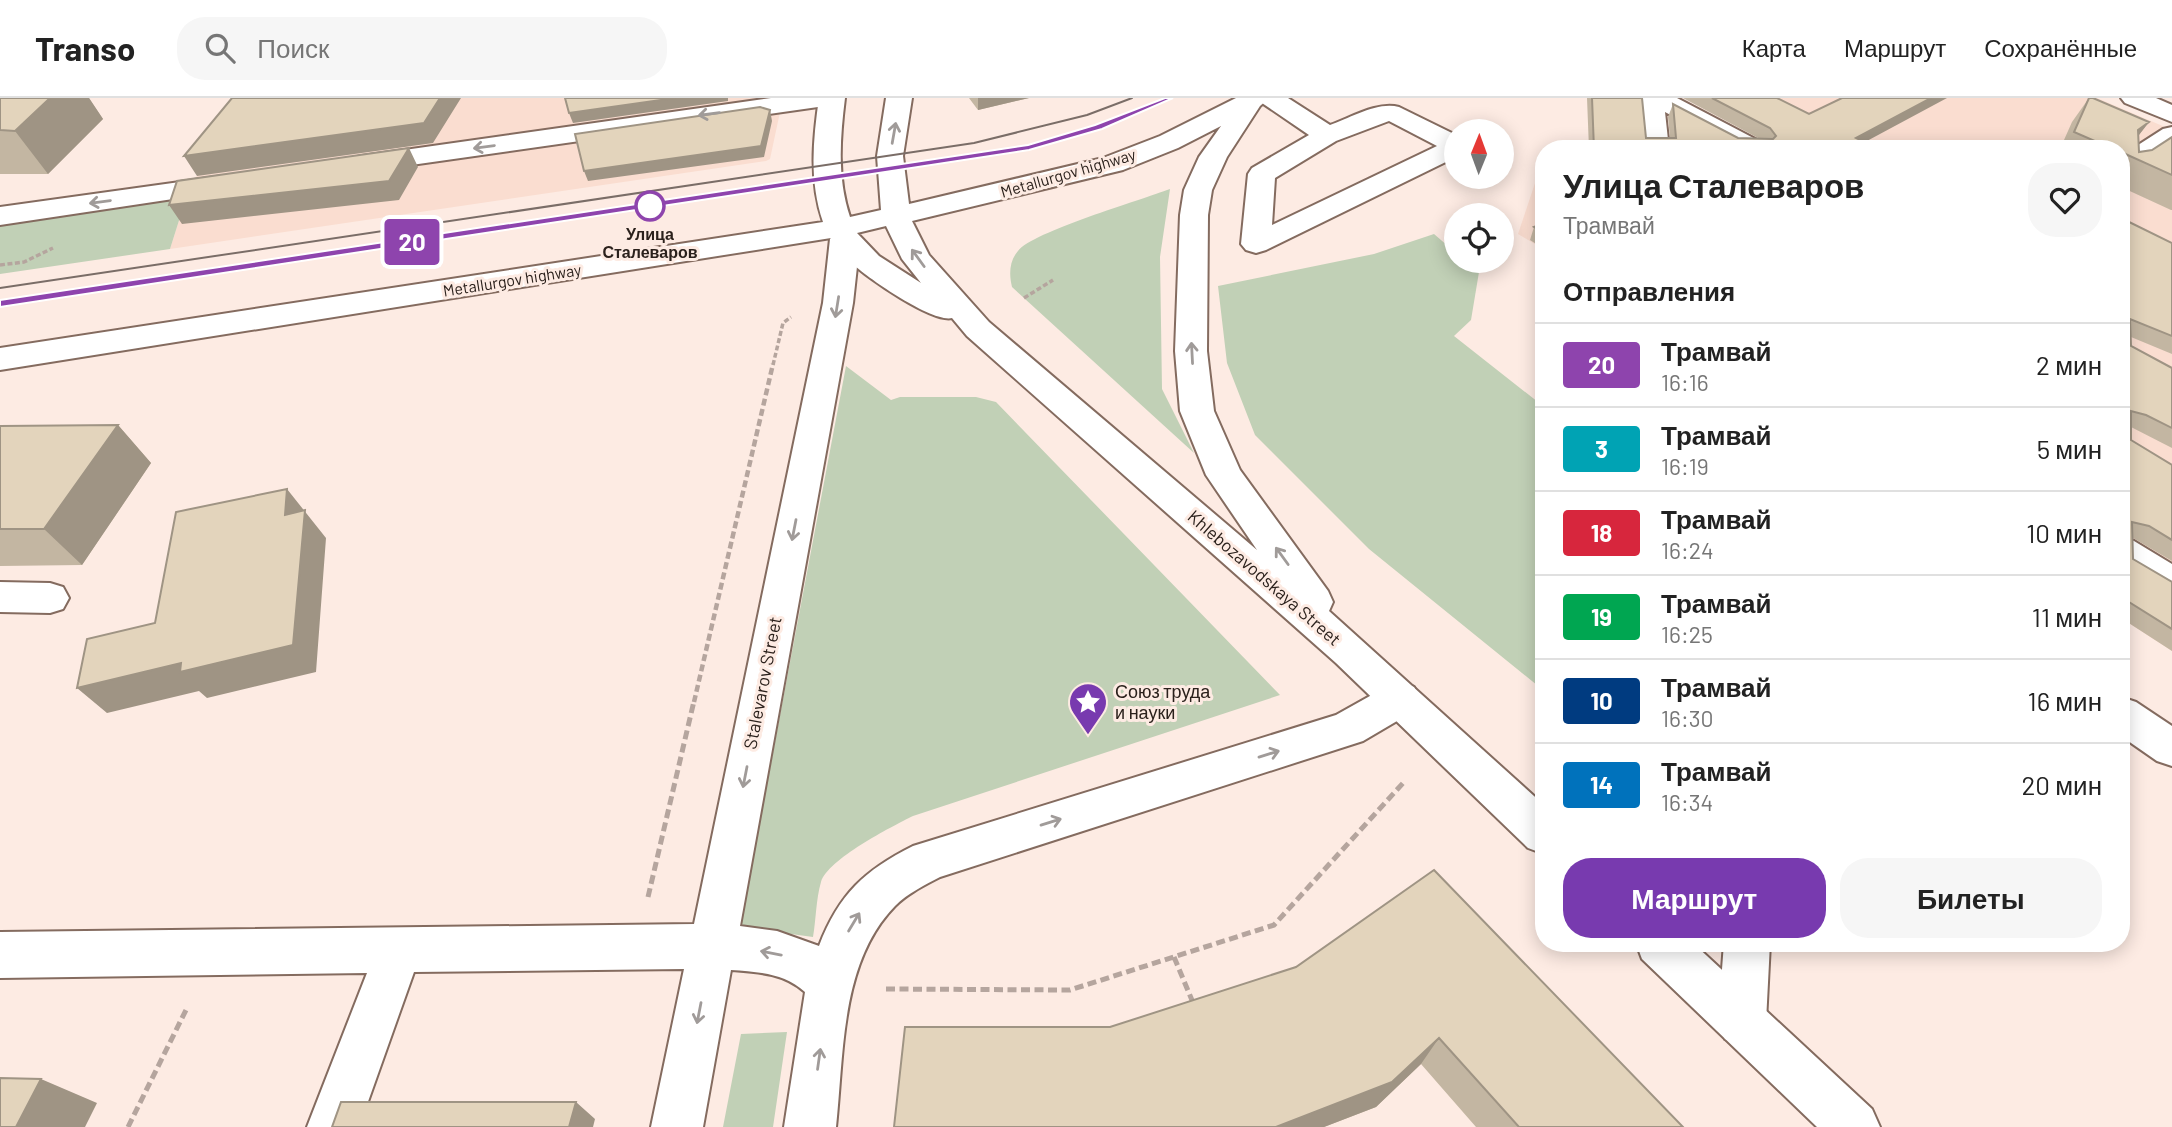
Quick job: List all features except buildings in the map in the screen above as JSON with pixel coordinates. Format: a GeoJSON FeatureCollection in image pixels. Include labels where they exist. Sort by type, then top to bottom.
{"type":"FeatureCollection","features":[{"type":"Feature","properties":{"kind":"main road"},"geometry":{"type":"LineString","coordinates":[[333,169],[825,98]]}},
{"type":"Feature","properties":{"kind":"main road","name":"Stalevarov Street"},"geometry":{"type":"LineString","coordinates":[[677,1127],[692,947],[838,303],[842,234],[826,165],[826,137],[832,98]]}},
{"type":"Feature","properties":{"kind":"main road"},"geometry":{"type":"LineString","coordinates":[[896,216],[890,156],[900,98]]}},
{"type":"Feature","properties":{"kind":"main road"},"geometry":{"type":"LineString","coordinates":[[1650,98],[1655,140]]}},
{"type":"Feature","properties":{"kind":"main road"},"geometry":{"type":"LineString","coordinates":[[1658,98],[1737,140]]}},
{"type":"Feature","properties":{"kind":"main road"},"geometry":{"type":"LineString","coordinates":[[1327,135],[1259,99],[1213,157],[1198,190],[1194,215],[1191,351],[1197,411],[1224,475],[1350,652]]}},
{"type":"Feature","properties":{"kind":"main road","name":"Metallurgov highway"},"geometry":{"type":"LineString","coordinates":[[0,359],[842,234],[896,216],[1113,164],[1169,142],[1259,99]]}},
{"type":"Feature","properties":{"kind":"main road"},"geometry":{"type":"LineString","coordinates":[[1444,140],[1390,112],[1327,135],[1262,174],[1256,244],[1444,152]]}},
{"type":"Feature","properties":{"kind":"main road"},"geometry":{"type":"LineString","coordinates":[[2130,163],[2172,135]]}},
{"type":"Feature","properties":{"kind":"main road"},"geometry":{"type":"LineString","coordinates":[[167,192],[192,161]]}},
{"type":"Feature","properties":{"kind":"main road"},"geometry":{"type":"LineString","coordinates":[[0,216],[250,180]]}},
{"type":"Feature","properties":{"kind":"main road","name":"Khlebozavodskaya Street"},"geometry":{"type":"LineString","coordinates":[[896,216],[917,259],[978,329],[1350,652],[1535,826]]}},
{"type":"Feature","properties":{"kind":"main road","name":"Khlebozavodskaya Street"},"geometry":{"type":"LineString","coordinates":[[842,234],[862,257],[978,329]]}},
{"type":"Feature","properties":{"kind":"main road"},"geometry":{"type":"LineString","coordinates":[[2130,556],[2172,582]]}},
{"type":"Feature","properties":{"kind":"main road"},"geometry":{"type":"LineString","coordinates":[[0,597],[50,598]]}},
{"type":"Feature","properties":{"kind":"main road"},"geometry":{"type":"LineString","coordinates":[[810,1127],[830,986],[847,935],[860,912],[878,891],[929,860],[1348,729],[1400,699]]}},
{"type":"Feature","properties":{"kind":"main road"},"geometry":{"type":"LineString","coordinates":[[2130,720],[2172,748]]}},
{"type":"Feature","properties":{"kind":"main road"},"geometry":{"type":"LineString","coordinates":[[0,955],[692,947],[768,951],[796,958],[811,966],[830,986]]}},
{"type":"Feature","properties":{"kind":"main road"},"geometry":{"type":"LineString","coordinates":[[333,1127],[399,950]]}},
{"type":"Feature","properties":{"kind":"main road"},"geometry":{"type":"LineString","coordinates":[[1669,952],[1854,1127]]}},
{"type":"Feature","properties":{"kind":"main road"},"geometry":{"type":"LineString","coordinates":[[1742,1021],[1746,952]]}},
{"type":"Feature","properties":{"kind":"path"},"geometry":{"type":"LineString","coordinates":[[1024,298],[1053,280]]}},
{"type":"Feature","properties":{"kind":"path"},"geometry":{"type":"LineString","coordinates":[[692,947],[642,923],[783,323],[802,310]]}},
{"type":"Feature","properties":{"kind":"path"},"geometry":{"type":"LineString","coordinates":[[886,989],[1070,990],[1274,925],[1404,782]]}},
{"type":"Feature","properties":{"kind":"path"},"geometry":{"type":"LineString","coordinates":[[1174,957],[1197,1012]]}},
{"type":"Feature","properties":{"kind":"path"},"geometry":{"type":"LineString","coordinates":[[128,1127],[186,1010]]}},
{"type":"Feature","properties":{"kind":"shaded area"},"geometry":{"type":"Polygon","coordinates":[[[251,98],[783,98],[770,159],[766,161],[170,249],[188,192],[218,138],[251,98]]]}},
{"type":"Feature","properties":{"kind":"shaded area"},"geometry":{"type":"Polygon","coordinates":[[[1758,98],[2097,98],[2172,130],[2172,651],[2130,624],[2130,140],[1837,140],[1758,98]]]}},
{"type":"Feature","properties":{"kind":"shaded area"},"geometry":{"type":"Polygon","coordinates":[[[1535,183],[1535,244],[1518,234],[1535,183]]]}},
{"type":"Feature","properties":{"kind":"green space"},"geometry":{"type":"Polygon","coordinates":[[[1170,189],[1160,257],[1162,389],[1194,453],[1012,287],[1010,278],[1013,259],[1027,243],[1088,217],[1170,189]]]}},
{"type":"Feature","properties":{"kind":"green space"},"geometry":{"type":"Polygon","coordinates":[[[188,192],[170,249],[0,274],[0,219],[188,192]]]}},
{"type":"Feature","properties":{"kind":"green space"},"geometry":{"type":"Polygon","coordinates":[[[1434,234],[1444,243],[1444,273],[1479,273],[1471,320],[1454,336],[1535,400],[1535,684],[1369,549],[1255,435],[1227,363],[1218,286],[1374,254],[1434,234]]]}},
{"type":"Feature","properties":{"kind":"green space"},"geometry":{"type":"Polygon","coordinates":[[[846,366],[891,400],[900,397],[976,397],[996,402],[1280,695],[903,821],[847,854],[826,873],[819,889],[813,937],[740,927],[846,366]]]}},
{"type":"Feature","properties":{"kind":"green space"},"geometry":{"type":"Polygon","coordinates":[[[787,1032],[773,1127],[723,1127],[741,1034],[787,1032]]]}},
{"type":"Feature","properties":{"kind":"tram line"},"geometry":{"type":"LineString","coordinates":[[0,288],[974,143],[1087,115],[1132,98]]}},
{"type":"Feature","properties":{"kind":"tram line"},"geometry":{"type":"LineString","coordinates":[[0,303],[1029,148],[1099,127],[1169,98]]}},
{"type":"Feature","properties":{"kind":"tram line","name":"20"},"geometry":{"type":"LineString","coordinates":[[0,303],[1029,148],[1099,127],[1169,98]]}},
{"type":"Feature","properties":{"kind":"place","name":"Улица Сталеваров"},"geometry":{"type":"Point","coordinates":[650,206]}},
{"type":"Feature","properties":{"kind":"place","name":"Союз труда и науки"},"geometry":{"type":"Point","coordinates":[1088,736]}}]}
